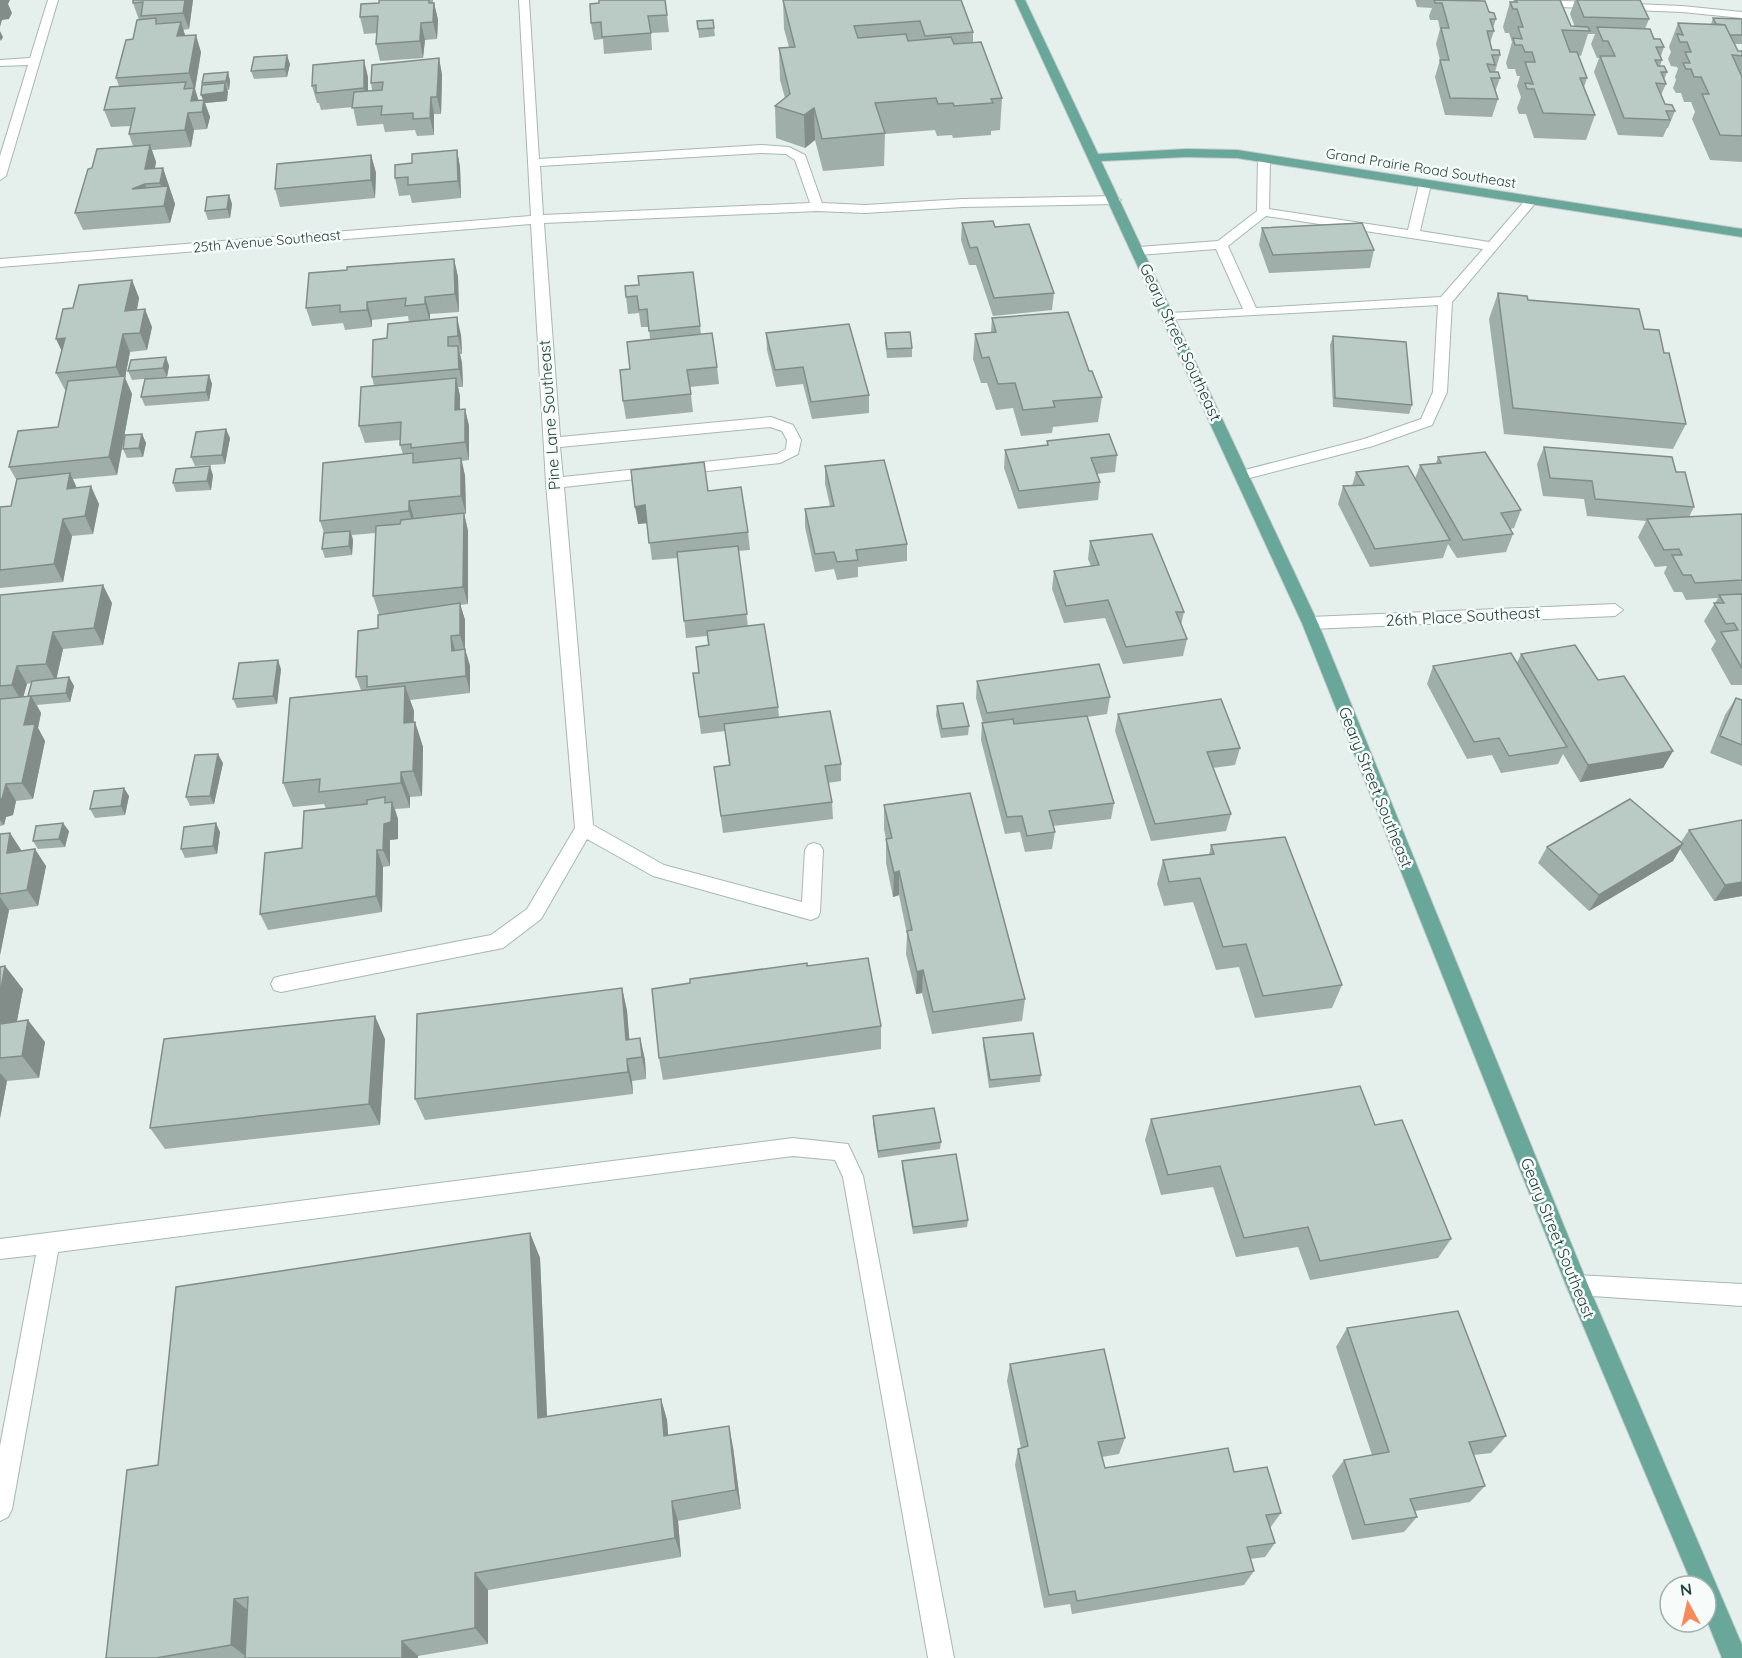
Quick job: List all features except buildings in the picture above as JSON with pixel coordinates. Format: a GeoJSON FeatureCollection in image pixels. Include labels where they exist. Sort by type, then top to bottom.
{"type":"FeatureCollection","features":[{"type":"Feature","properties":{"kind":"main road","name":"Geary Street Southeast"},"geometry":{"type":"LineString","coordinates":[[1020,0],[1310,623],[1577,1285],[1699,1574]]}},
{"type":"Feature","properties":{"kind":"main road","name":"Grand Prairie Road Southeast"},"geometry":{"type":"LineString","coordinates":[[1095,158],[1186,153],[1237,154],[1742,233]]}},
{"type":"Feature","properties":{"kind":"main road","name":"Geary Street Southeast"},"geometry":{"type":"LineString","coordinates":[[1718,1618],[1735,1658]]}},
{"type":"Feature","properties":{"kind":"street"},"geometry":{"type":"LineString","coordinates":[[0,176],[53,0]]}},
{"type":"Feature","properties":{"kind":"street","name":"Pine Lane Southeast"},"geometry":{"type":"LineString","coordinates":[[524,0],[535,220],[551,442],[584,829]]}},
{"type":"Feature","properties":{"kind":"street"},"geometry":{"type":"LineString","coordinates":[[1546,0],[1560,4],[1682,9],[1742,15]]}},
{"type":"Feature","properties":{"kind":"street"},"geometry":{"type":"LineString","coordinates":[[0,63],[35,61]]}},
{"type":"Feature","properties":{"kind":"street"},"geometry":{"type":"LineString","coordinates":[[532,163],[761,149],[789,151],[801,158],[817,207]]}},
{"type":"Feature","properties":{"kind":"street"},"geometry":{"type":"LineString","coordinates":[[1263,212],[1264,159]]}},
{"type":"Feature","properties":{"kind":"street"},"geometry":{"type":"LineString","coordinates":[[1413,234],[1425,184]]}},
{"type":"Feature","properties":{"kind":"street","name":"25th Avenue Southeast"},"geometry":{"type":"LineString","coordinates":[[0,263],[535,220],[817,207],[865,209],[963,203],[1115,200]]}},
{"type":"Feature","properties":{"kind":"street"},"geometry":{"type":"LineString","coordinates":[[1242,475],[1368,443],[1427,422],[1440,392],[1445,301],[1532,200]]}},
{"type":"Feature","properties":{"kind":"street"},"geometry":{"type":"LineString","coordinates":[[1138,251],[1221,245],[1263,212],[1492,246]]}},
{"type":"Feature","properties":{"kind":"street"},"geometry":{"type":"LineString","coordinates":[[1221,245],[1252,313]]}},
{"type":"Feature","properties":{"kind":"street"},"geometry":{"type":"LineString","coordinates":[[1169,317],[1445,301]]}},
{"type":"Feature","properties":{"kind":"street"},"geometry":{"type":"LineString","coordinates":[[551,442],[771,422],[788,428],[794,440],[793,451],[780,458],[554,483]]}},
{"type":"Feature","properties":{"kind":"street","name":"26th Place Southeast"},"geometry":{"type":"LineString","coordinates":[[1310,623],[1616,610]]}},
{"type":"Feature","properties":{"kind":"street"},"geometry":{"type":"LineString","coordinates":[[281,984],[496,942],[534,914],[584,829],[659,871],[810,912],[814,850]]}},
{"type":"Feature","properties":{"kind":"street"},"geometry":{"type":"LineString","coordinates":[[0,1249],[794,1147],[841,1152],[853,1176],[941,1658]]}},
{"type":"Feature","properties":{"kind":"street"},"geometry":{"type":"LineString","coordinates":[[0,1509],[49,1243]]}},
{"type":"Feature","properties":{"kind":"street"},"geometry":{"type":"LineString","coordinates":[[1577,1285],[1742,1295]]}}]}
